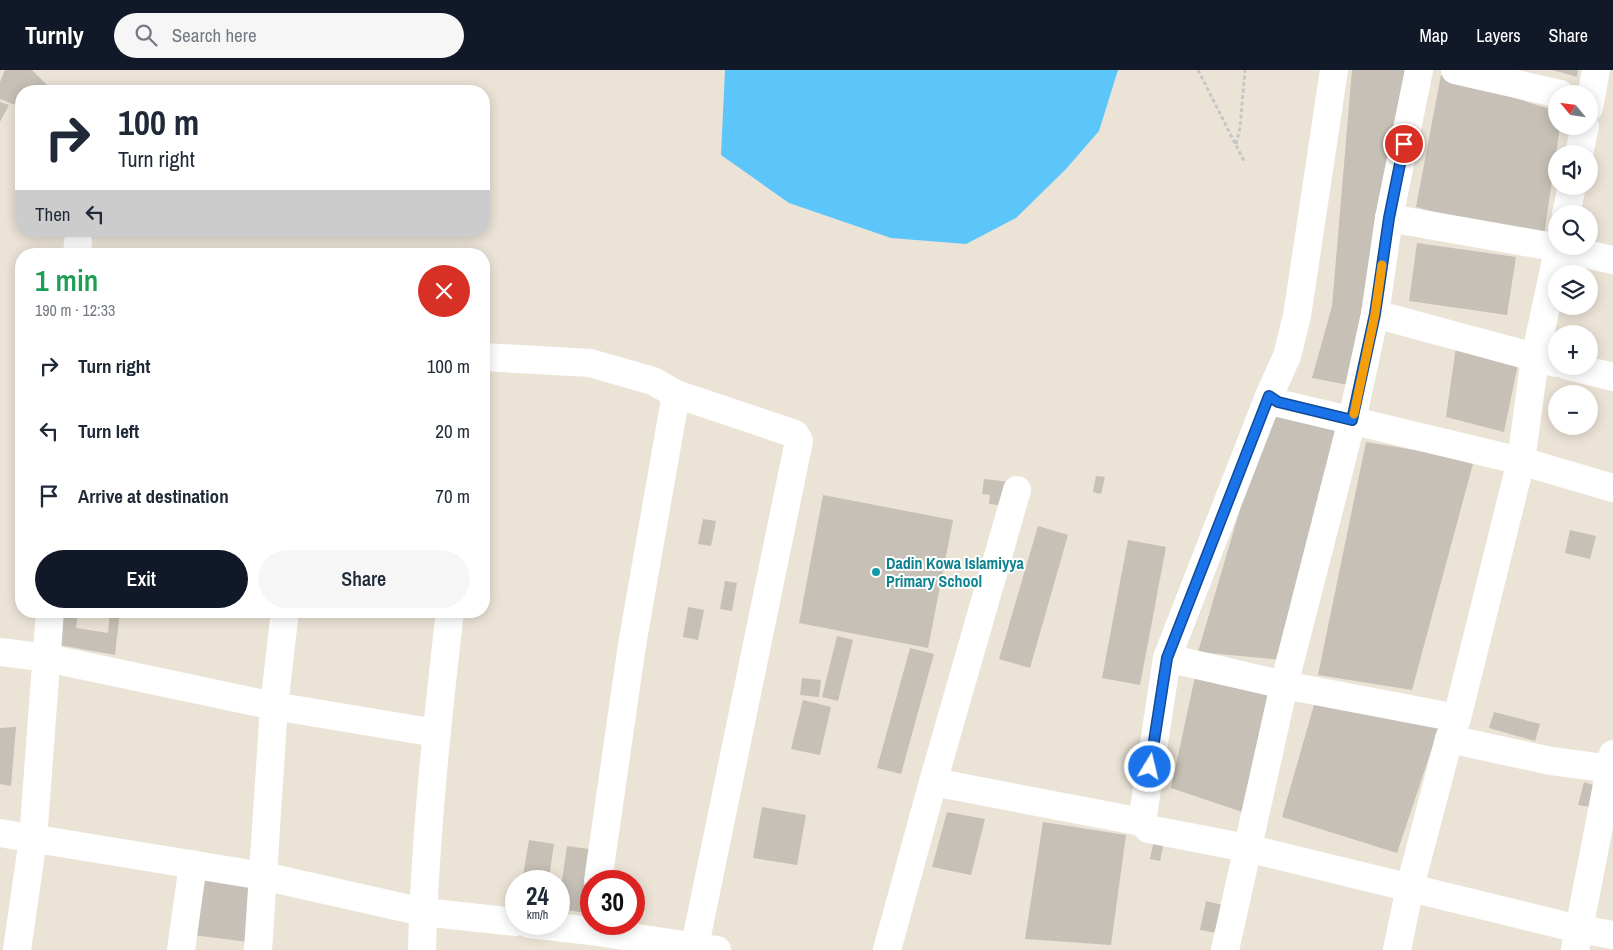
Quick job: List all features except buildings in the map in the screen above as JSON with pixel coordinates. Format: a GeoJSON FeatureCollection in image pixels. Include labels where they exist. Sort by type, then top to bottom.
{"type":"FeatureCollection","features":[{"type":"Feature","properties":{"kind":"street"},"geometry":{"type":"LineString","coordinates":[[1142,822],[1167,658],[1286,356],[1298,316],[1334,70]]}},
{"type":"Feature","properties":{"kind":"street"},"geometry":{"type":"LineString","coordinates":[[1225,950],[1284,685],[1352,420],[1375,314],[1389,218],[1419,70]]}},
{"type":"Feature","properties":{"kind":"street"},"geometry":{"type":"LineString","coordinates":[[1455,70],[1548,91]]}},
{"type":"Feature","properties":{"kind":"street"},"geometry":{"type":"LineString","coordinates":[[1595,85],[1596,70]]}},
{"type":"Feature","properties":{"kind":"street"},"geometry":{"type":"LineString","coordinates":[[1389,218],[1548,245]]}},
{"type":"Feature","properties":{"kind":"street"},"geometry":{"type":"LineString","coordinates":[[1397,950],[1410,887],[1453,728],[1546,361],[1558,255]]}},
{"type":"Feature","properties":{"kind":"street"},"geometry":{"type":"LineString","coordinates":[[1592,255],[1613,260]]}},
{"type":"Feature","properties":{"kind":"street"},"geometry":{"type":"LineString","coordinates":[[1375,314],[1546,361]]}},
{"type":"Feature","properties":{"kind":"street"},"geometry":{"type":"LineString","coordinates":[[490,357],[590,363],[653,381],[676,394],[795,434],[799,441],[702,949],[591,935]]}},
{"type":"Feature","properties":{"kind":"street"},"geometry":{"type":"LineString","coordinates":[[1598,373],[1613,377]]}},
{"type":"Feature","properties":{"kind":"street"},"geometry":{"type":"LineString","coordinates":[[600,870],[632,644],[676,394]]}},
{"type":"Feature","properties":{"kind":"street"},"geometry":{"type":"LineString","coordinates":[[1269,396],[1278,402],[1521,461],[1613,488]]}},
{"type":"Feature","properties":{"kind":"street"},"geometry":{"type":"LineString","coordinates":[[887,950],[1017,490]]}},
{"type":"Feature","properties":{"kind":"street"},"geometry":{"type":"LineString","coordinates":[[17,950],[33,839],[50,618]]}},
{"type":"Feature","properties":{"kind":"street"},"geometry":{"type":"LineString","coordinates":[[258,950],[274,706],[284,618]]}},
{"type":"Feature","properties":{"kind":"street"},"geometry":{"type":"LineString","coordinates":[[422,950],[436,733],[449,618]]}},
{"type":"Feature","properties":{"kind":"street"},"geometry":{"type":"LineString","coordinates":[[0,652],[47,658],[274,706],[436,733]]}},
{"type":"Feature","properties":{"kind":"street"},"geometry":{"type":"LineString","coordinates":[[1167,658],[1284,685],[1453,728],[1551,761],[1612,764],[1577,939]]}},
{"type":"Feature","properties":{"kind":"street"},"geometry":{"type":"LineString","coordinates":[[933,782],[1142,822],[1148,829],[1247,848],[1410,887],[1577,939],[1613,935]]}},
{"type":"Feature","properties":{"kind":"street"},"geometry":{"type":"LineString","coordinates":[[0,833],[263,876],[423,912],[505,921]]}},
{"type":"Feature","properties":{"kind":"street"},"geometry":{"type":"LineString","coordinates":[[181,950],[193,864]]}},
{"type":"Feature","properties":{"kind":"path"},"geometry":{"type":"LineString","coordinates":[[1198,70],[1244,163]]}},
{"type":"Feature","properties":{"kind":"path"},"geometry":{"type":"LineString","coordinates":[[1236,145],[1240,128],[1245,70]]}},
{"type":"Feature","properties":{"kind":"water"},"geometry":{"type":"Polygon","coordinates":[[[725,70],[1118,70],[1099,131],[1066,169],[1016,218],[966,244],[891,238],[789,203],[721,155],[725,70]]]}},
{"type":"Feature","properties":{"kind":"slow traffic"},"geometry":{"type":"LineString","coordinates":[[1354,414],[1375,314],[1382,265]]}},
{"type":"Feature","properties":{"kind":"place","name":"Dadin Kowa Islamiyya Primary School"},"geometry":{"type":"Point","coordinates":[876,572]}},
{"type":"Feature","properties":{"kind":"route"},"geometry":{"type":"LineString","coordinates":[[1150,767],[1167,658],[1269,396],[1278,402],[1352,420],[1375,314],[1389,218],[1404,144]]}}]}
